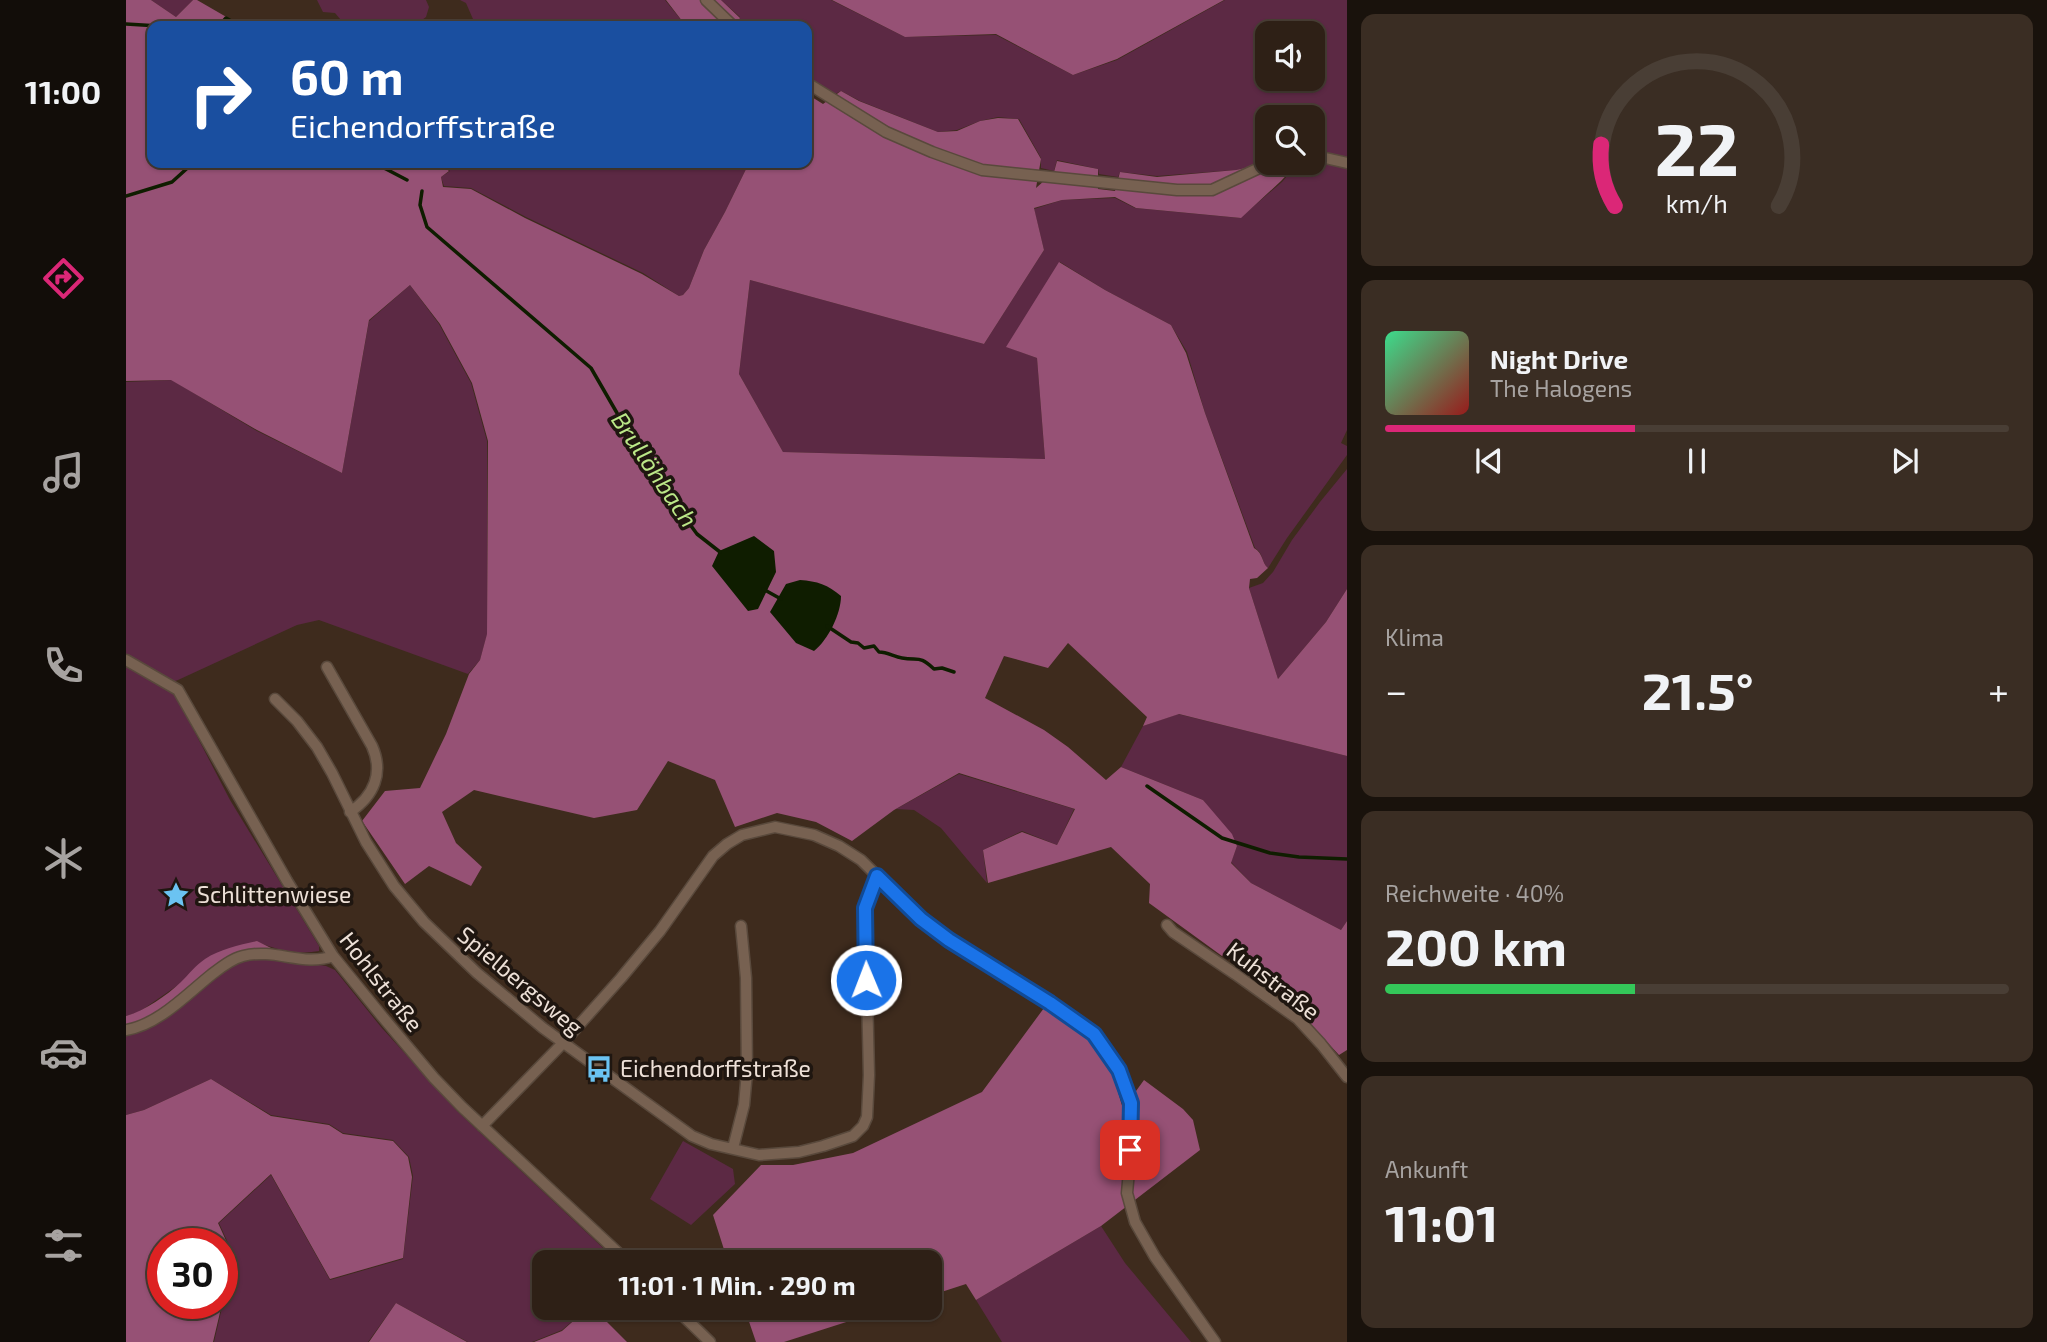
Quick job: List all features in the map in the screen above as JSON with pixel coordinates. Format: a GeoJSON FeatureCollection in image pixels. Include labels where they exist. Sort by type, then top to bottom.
{"type":"FeatureCollection","features":[{"type":"Feature","properties":{"kind":"street"},"geometry":{"type":"LineString","coordinates":[[705,0],[728,21]]}},
{"type":"Feature","properties":{"kind":"street"},"geometry":{"type":"LineString","coordinates":[[812,86],[886,132],[982,170],[1177,190],[1212,190],[1255,170]]}},
{"type":"Feature","properties":{"kind":"street"},"geometry":{"type":"LineString","coordinates":[[1325,158],[1347,163]]}},
{"type":"Feature","properties":{"kind":"street","name":"Hohlstraße"},"geometry":{"type":"LineString","coordinates":[[126,660],[178,690],[286,881],[333,956],[435,1078],[482,1126],[615,1250]]}},
{"type":"Feature","properties":{"kind":"street"},"geometry":{"type":"LineString","coordinates":[[327,667],[376,756],[378,767],[376,782],[369,794],[350,812]]}},
{"type":"Feature","properties":{"kind":"street","name":"Spielbergsweg"},"geometry":{"type":"LineString","coordinates":[[275,699],[317,747],[366,842],[394,886],[424,922],[477,973],[563,1043],[692,1136],[711,1144],[759,1155],[799,1152],[853,1136],[863,1126],[867,1117],[869,1075],[865,908],[877,876]]}},
{"type":"Feature","properties":{"kind":"street"},"geometry":{"type":"LineString","coordinates":[[482,1126],[563,1043],[621,978],[713,856],[742,835],[775,827],[814,835],[861,860],[921,919],[949,940],[1094,1034],[1119,1070],[1131,1103],[1127,1194],[1135,1222],[1155,1256],[1215,1342]]}},
{"type":"Feature","properties":{"kind":"street","name":"Kuhstraße"},"geometry":{"type":"LineString","coordinates":[[1167,925],[1173,932],[1298,1019],[1347,1077]]}},
{"type":"Feature","properties":{"kind":"street"},"geometry":{"type":"LineString","coordinates":[[733,1148],[744,1105],[747,1072],[746,978],[741,926]]}},
{"type":"Feature","properties":{"kind":"street"},"geometry":{"type":"LineString","coordinates":[[126,1030],[136,1029],[165,1012],[224,965],[242,956],[272,953],[306,960],[333,956]]}},
{"type":"Feature","properties":{"kind":"street"},"geometry":{"type":"LineString","coordinates":[[687,1320],[710,1342]]}},
{"type":"Feature","properties":{"kind":"shaded area"},"geometry":{"type":"Polygon","coordinates":[[[126,0],[151,0],[176,17],[193,0],[197,0],[233,21],[147,21],[147,168],[446,168],[449,171],[441,177],[443,187],[471,189],[642,274],[679,296],[689,288],[704,250],[747,168],[812,168],[812,97],[823,104],[841,91],[859,101],[938,132],[957,131],[980,121],[998,118],[1018,119],[1041,159],[1036,188],[1054,172],[1057,161],[1098,169],[1098,189],[1115,191],[1120,172],[1157,177],[1255,166],[1255,175],[1287,175],[1241,218],[1136,208],[1115,197],[1062,200],[1034,208],[1044,250],[984,344],[750,280],[739,374],[783,452],[1045,459],[1037,358],[1006,347],[1059,262],[1171,325],[1186,353],[1254,548],[1268,568],[1257,578],[1250,579],[1249,588],[1278,679],[1326,622],[1347,589],[1347,756],[1179,714],[1143,726],[1147,717],[1068,643],[1048,668],[1004,656],[985,698],[1044,730],[1106,780],[1121,767],[1203,800],[1232,834],[1237,846],[1231,863],[1251,883],[1341,930],[1347,921],[1347,1050],[1339,1055],[1257,966],[1231,947],[1222,956],[1149,903],[1150,884],[1111,847],[988,883],[983,850],[1022,832],[1057,845],[1075,809],[959,773],[894,810],[852,841],[816,822],[777,813],[735,827],[715,780],[668,761],[637,810],[594,818],[474,790],[442,812],[456,843],[482,867],[471,886],[429,866],[405,884],[362,821],[385,791],[420,788],[446,734],[469,674],[480,660],[487,634],[488,441],[472,383],[440,324],[410,285],[369,320],[342,473],[257,430],[171,380],[126,381],[126,0]]]}},
{"type":"Feature","properties":{"kind":"shaded area"},"geometry":{"type":"Polygon","coordinates":[[[151,0],[193,0],[176,17],[151,0]]]}},
{"type":"Feature","properties":{"kind":"shaded area"},"geometry":{"type":"Polygon","coordinates":[[[317,0],[426,0],[429,7],[426,17],[421,21],[342,21],[335,13],[323,12],[317,0]]]}},
{"type":"Feature","properties":{"kind":"shaded area"},"geometry":{"type":"Polygon","coordinates":[[[460,0],[665,0],[682,21],[474,21],[466,3],[460,0]]]}},
{"type":"Feature","properties":{"kind":"shaded area"},"geometry":{"type":"Polygon","coordinates":[[[666,0],[721,0],[740,18],[738,21],[682,21],[666,0]]]}},
{"type":"Feature","properties":{"kind":"shaded area"},"geometry":{"type":"Polygon","coordinates":[[[721,0],[831,0],[905,37],[996,35],[1073,75],[1117,60],[1225,0],[1347,0],[1347,159],[1325,154],[1325,105],[1255,105],[1255,166],[1157,176],[1120,172],[1118,177],[1099,174],[1098,169],[1057,160],[1054,171],[1041,168],[1041,158],[1019,119],[998,117],[957,130],[938,132],[841,91],[835,94],[812,80],[812,21],[738,21],[740,17],[721,0]]]}},
{"type":"Feature","properties":{"kind":"shaded area"},"geometry":{"type":"Polygon","coordinates":[[[832,0],[1224,0],[1117,59],[1073,75],[996,34],[905,37],[832,0]]]}},
{"type":"Feature","properties":{"kind":"shaded area"},"geometry":{"type":"Polygon","coordinates":[[[1325,164],[1347,169],[1347,430],[1341,443],[1347,446],[1347,455],[1268,568],[1255,548],[1205,413],[1187,352],[1171,325],[1105,290],[1060,262],[1007,347],[1037,358],[1045,459],[783,452],[739,374],[750,280],[984,344],[1044,250],[1034,209],[1062,200],[1115,198],[1135,208],[1240,218],[1288,175],[1325,175],[1325,164]]]}},
{"type":"Feature","properties":{"kind":"shaded area"},"geometry":{"type":"Polygon","coordinates":[[[447,168],[747,168],[704,250],[689,288],[679,296],[643,273],[471,188],[444,186],[441,177],[450,171],[447,168]]]}},
{"type":"Feature","properties":{"kind":"shaded area"},"geometry":{"type":"Polygon","coordinates":[[[410,285],[439,324],[471,383],[487,441],[487,635],[480,660],[468,674],[319,620],[297,625],[162,685],[175,694],[230,800],[319,946],[319,951],[287,951],[256,941],[178,985],[139,1012],[126,1016],[126,382],[172,380],[257,431],[342,473],[369,321],[410,285]]]}},
{"type":"Feature","properties":{"kind":"shaded area"},"geometry":{"type":"Polygon","coordinates":[[[1347,469],[1347,589],[1326,622],[1278,679],[1249,588],[1263,583],[1273,572],[1292,540],[1347,469]]]}},
{"type":"Feature","properties":{"kind":"shaded area"},"geometry":{"type":"Polygon","coordinates":[[[754,536],[774,551],[776,572],[758,609],[748,611],[712,566],[719,551],[754,536]]]}},
{"type":"Feature","properties":{"kind":"shaded area"},"geometry":{"type":"Polygon","coordinates":[[[800,580],[822,584],[841,596],[833,626],[814,651],[796,643],[770,612],[786,584],[800,580]]]}},
{"type":"Feature","properties":{"kind":"shaded area"},"geometry":{"type":"Polygon","coordinates":[[[1178,714],[1347,756],[1347,921],[1341,930],[1251,883],[1231,862],[1237,846],[1203,800],[1121,767],[1143,726],[1178,714]]]}},
{"type":"Feature","properties":{"kind":"shaded area"},"geometry":{"type":"Polygon","coordinates":[[[959,774],[1074,809],[1057,845],[1022,831],[983,850],[987,883],[941,828],[914,810],[896,809],[959,774]]]}},
{"type":"Feature","properties":{"kind":"shaded area"},"geometry":{"type":"Polygon","coordinates":[[[257,941],[271,948],[241,953],[165,1008],[137,1025],[126,1027],[126,1016],[162,997],[205,959],[223,950],[257,941]]]}},
{"type":"Feature","properties":{"kind":"shaded area"},"geometry":{"type":"Polygon","coordinates":[[[269,957],[326,966],[335,970],[381,1027],[457,1111],[605,1250],[532,1250],[532,1320],[574,1320],[562,1330],[532,1342],[468,1342],[396,1303],[368,1342],[214,1342],[219,1319],[238,1319],[238,1228],[221,1228],[219,1223],[271,1175],[330,1280],[403,1259],[413,1176],[409,1157],[393,1140],[343,1133],[329,1124],[271,1115],[211,1079],[144,1110],[126,1115],[126,1034],[242,959],[269,957]]]}},
{"type":"Feature","properties":{"kind":"shaded area"},"geometry":{"type":"Polygon","coordinates":[[[1044,1008],[1088,1038],[1113,1075],[1123,1109],[1144,1080],[1183,1109],[1193,1120],[1200,1150],[1101,1226],[976,1300],[966,1284],[942,1292],[942,1250],[724,1250],[713,1215],[761,1165],[793,1165],[853,1153],[982,1092],[1044,1008]]]}},
{"type":"Feature","properties":{"kind":"shaded area"},"geometry":{"type":"Polygon","coordinates":[[[211,1079],[271,1116],[329,1125],[343,1134],[393,1141],[408,1157],[412,1177],[403,1258],[330,1279],[271,1174],[218,1223],[220,1228],[147,1228],[147,1319],[218,1319],[213,1342],[126,1342],[126,1115],[144,1110],[211,1079]]]}},
{"type":"Feature","properties":{"kind":"shaded area"},"geometry":{"type":"Polygon","coordinates":[[[683,1141],[733,1169],[735,1184],[691,1225],[650,1199],[683,1141]]]}},
{"type":"Feature","properties":{"kind":"shaded area"},"geometry":{"type":"Polygon","coordinates":[[[1101,1226],[1125,1263],[1191,1342],[1002,1342],[976,1300],[1101,1226]]]}},
{"type":"Feature","properties":{"kind":"shaded area"},"geometry":{"type":"Polygon","coordinates":[[[396,1303],[467,1342],[369,1342],[396,1303]]]}},
{"type":"Feature","properties":{"kind":"shaded area"},"geometry":{"type":"Polygon","coordinates":[[[574,1320],[605,1320],[627,1342],[534,1342],[562,1331],[574,1320]]]}},
{"type":"Feature","properties":{"kind":"shaded area"},"geometry":{"type":"Polygon","coordinates":[[[748,1320],[853,1320],[784,1342],[756,1342],[748,1320]]]}},
{"type":"Feature","properties":{"kind":"waterway","name":"Brullöhbach"},"geometry":{"type":"LineString","coordinates":[[223,21],[226,18],[231,21]]}},
{"type":"Feature","properties":{"kind":"waterway","name":"Brullöhbach"},"geometry":{"type":"LineString","coordinates":[[126,24],[147,25]]}},
{"type":"Feature","properties":{"kind":"waterway"},"geometry":{"type":"LineString","coordinates":[[126,196],[172,182],[187,168]]}},
{"type":"Feature","properties":{"kind":"waterway","name":"Brullöhbach"},"geometry":{"type":"LineString","coordinates":[[385,168],[407,180]]}},
{"type":"Feature","properties":{"kind":"waterway","name":"Brullöhbach"},"geometry":{"type":"LineString","coordinates":[[422,191],[420,205],[427,227],[591,368],[617,413],[623,433],[697,534],[720,552]]}},
{"type":"Feature","properties":{"kind":"waterway","name":"Brullöhbach"},"geometry":{"type":"LineString","coordinates":[[763,589],[781,599]]}},
{"type":"Feature","properties":{"kind":"waterway","name":"Brullöhbach"},"geometry":{"type":"LineString","coordinates":[[827,626],[864,648],[874,646],[879,652],[922,660],[934,669],[942,668],[954,672]]}},
{"type":"Feature","properties":{"kind":"waterway","name":"Brullöhbach"},"geometry":{"type":"LineString","coordinates":[[1147,786],[1222,838],[1270,853],[1347,859]]}},
{"type":"Feature","properties":{"kind":"place","name":"Schlittenwiese"},"geometry":{"type":"Point","coordinates":[176,895]}},
{"type":"Feature","properties":{"kind":"place","name":"Eichendorffstraße"},"geometry":{"type":"Point","coordinates":[599,1069]}},
{"type":"Feature","properties":{"kind":"route"},"geometry":{"type":"LineString","coordinates":[[866,980],[865,908],[877,876],[921,919],[949,940],[1094,1034],[1119,1070],[1131,1103],[1130,1150]]}}]}
